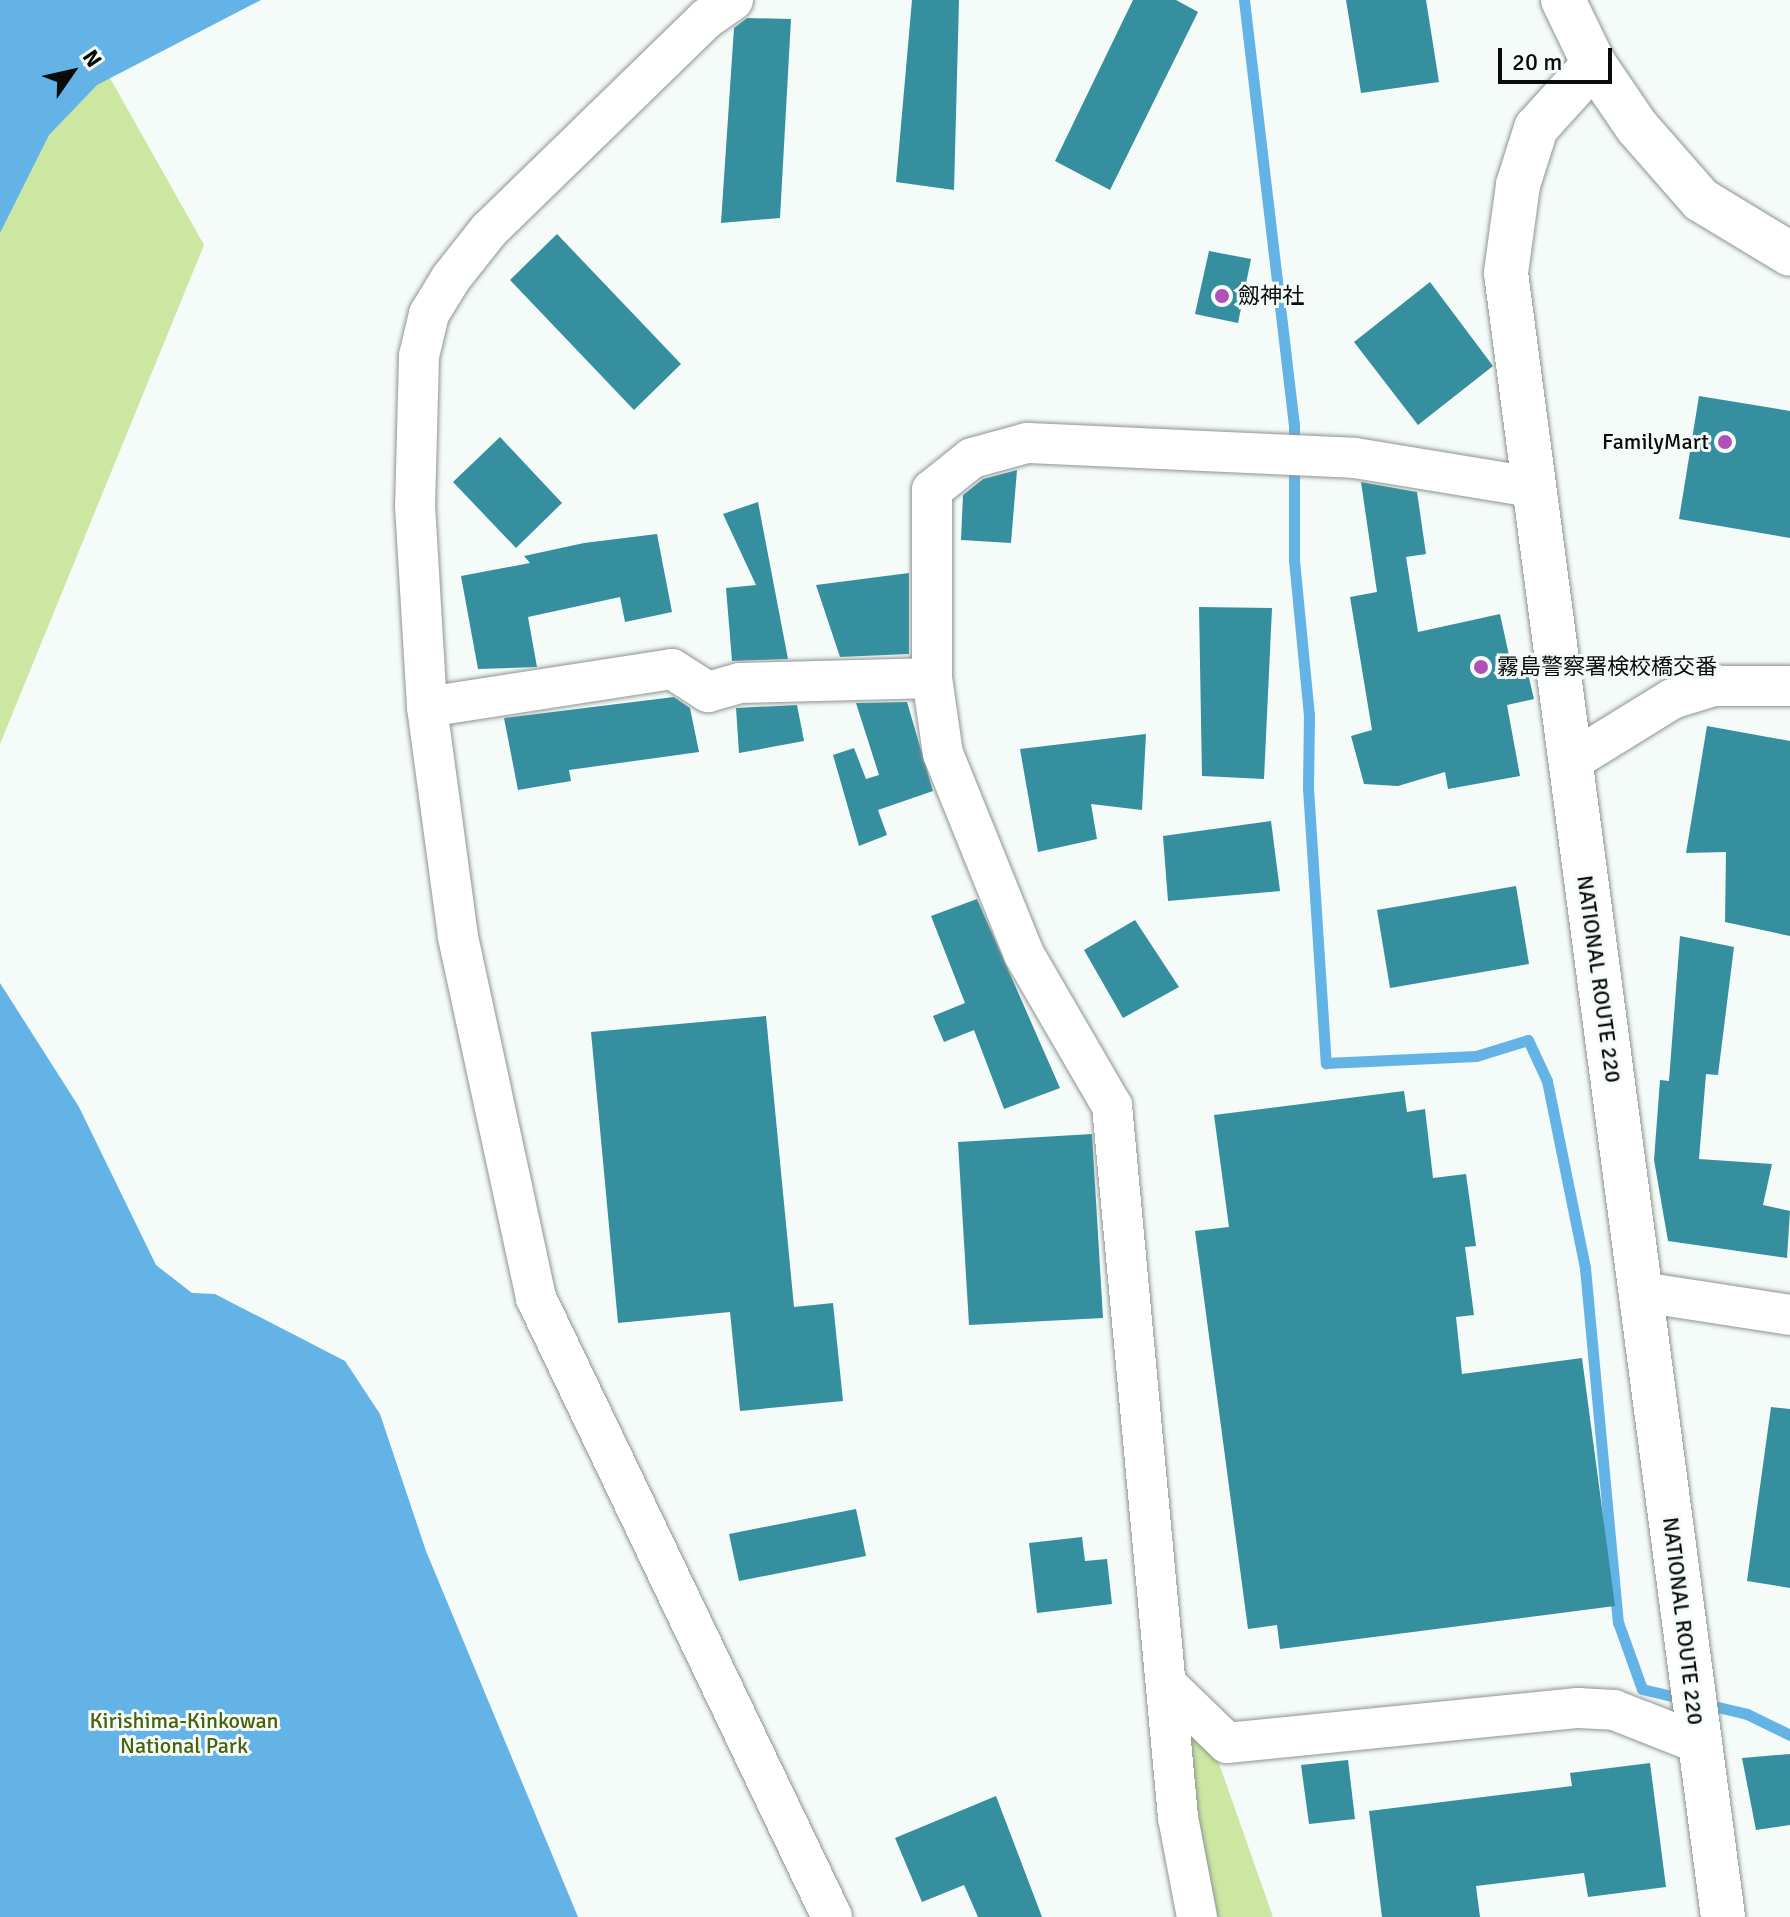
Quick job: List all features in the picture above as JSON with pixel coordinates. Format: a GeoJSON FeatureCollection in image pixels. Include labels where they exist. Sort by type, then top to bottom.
{"type":"FeatureCollection","features":[{"type":"Feature","properties":{"kind":"highway"},"geometry":{"type":"LineString","coordinates":[[1563,0],[1594,64],[1701,200],[1790,254]]}},
{"type":"Feature","properties":{"kind":"highway","name":"NATIONAL ROUTE 220"},"geometry":{"type":"LineString","coordinates":[[1594,64],[1536,128],[1518,185],[1506,273],[1723,1917]]}},
{"type":"Feature","properties":{"kind":"street"},"geometry":{"type":"LineString","coordinates":[[733,0],[706,19],[489,230],[429,314],[414,425],[427,707],[458,937],[536,1298],[832,1917]]}},
{"type":"Feature","properties":{"kind":"street"},"geometry":{"type":"LineString","coordinates":[[1197,1917],[1178,1817],[1112,1106],[1024,954],[943,754],[932,678],[928,522],[932,490],[972,458],[1027,443],[1355,458],[1532,487]]}},
{"type":"Feature","properties":{"kind":"street"},"geometry":{"type":"LineString","coordinates":[[427,707],[672,669],[708,692],[740,683],[932,678]]}},
{"type":"Feature","properties":{"kind":"street"},"geometry":{"type":"LineString","coordinates":[[1570,762],[1672,699],[1714,686],[1790,686]]}},
{"type":"Feature","properties":{"kind":"street"},"geometry":{"type":"LineString","coordinates":[[1642,1292],[1790,1315]]}},
{"type":"Feature","properties":{"kind":"street"},"geometry":{"type":"LineString","coordinates":[[1167,1685],[1227,1743],[1578,1708],[1614,1710],[1698,1743]]}},
{"type":"Feature","properties":{"kind":"green space"},"geometry":{"type":"Polygon","coordinates":[[[0,0],[66,0],[204,245],[0,744],[0,0]]]}},
{"type":"Feature","properties":{"kind":"green space"},"geometry":{"type":"Polygon","coordinates":[[[1184,1729],[1215,1752],[1273,1917],[1209,1917],[1184,1729]]]}},
{"type":"Feature","properties":{"kind":"water"},"geometry":{"type":"Polygon","coordinates":[[[0,0],[261,0],[97,85],[49,135],[0,233],[0,0]]]}},
{"type":"Feature","properties":{"kind":"water","name":"Kirishima-Kinkowan National Park"},"geometry":{"type":"Polygon","coordinates":[[[0,983],[79,1107],[156,1265],[192,1293],[215,1294],[345,1361],[380,1414],[426,1551],[578,1917],[0,1917],[0,983]]]}},
{"type":"Feature","properties":{"kind":"building"},"geometry":{"type":"Polygon","coordinates":[[[912,0],[959,0],[954,190],[896,182],[912,0]]]}},
{"type":"Feature","properties":{"kind":"building"},"geometry":{"type":"Polygon","coordinates":[[[1133,0],[1176,0],[1198,12],[1110,190],[1055,161],[1133,0]]]}},
{"type":"Feature","properties":{"kind":"building"},"geometry":{"type":"Polygon","coordinates":[[[1346,0],[1426,0],[1439,82],[1361,93],[1346,0]]]}},
{"type":"Feature","properties":{"kind":"building"},"geometry":{"type":"Polygon","coordinates":[[[747,18],[791,19],[780,218],[721,223],[734,28],[747,18]]]}},
{"type":"Feature","properties":{"kind":"building"},"geometry":{"type":"Polygon","coordinates":[[[557,234],[681,364],[634,410],[510,280],[557,234]]]}},
{"type":"Feature","properties":{"kind":"building"},"geometry":{"type":"Polygon","coordinates":[[[1209,251],[1251,259],[1238,323],[1195,314],[1209,251]]]}},
{"type":"Feature","properties":{"kind":"building"},"geometry":{"type":"Polygon","coordinates":[[[1430,282],[1493,366],[1418,425],[1354,342],[1430,282]]]}},
{"type":"Feature","properties":{"kind":"building"},"geometry":{"type":"Polygon","coordinates":[[[1699,396],[1790,411],[1790,538],[1679,519],[1699,396]]]}},
{"type":"Feature","properties":{"kind":"building"},"geometry":{"type":"Polygon","coordinates":[[[500,437],[562,503],[516,548],[453,482],[500,437]]]}},
{"type":"Feature","properties":{"kind":"building"},"geometry":{"type":"Polygon","coordinates":[[[1017,470],[1011,543],[961,540],[963,495],[983,479],[1017,470]]]}},
{"type":"Feature","properties":{"kind":"building"},"geometry":{"type":"Polygon","coordinates":[[[1361,482],[1417,492],[1426,554],[1406,557],[1418,632],[1500,614],[1510,660],[1524,657],[1534,699],[1507,705],[1520,776],[1448,789],[1445,772],[1398,786],[1364,784],[1351,736],[1372,730],[1350,597],[1377,592],[1361,482]]]}},
{"type":"Feature","properties":{"kind":"building"},"geometry":{"type":"Polygon","coordinates":[[[758,502],[788,659],[732,661],[726,588],[756,585],[723,514],[758,502]]]}},
{"type":"Feature","properties":{"kind":"building"},"geometry":{"type":"Polygon","coordinates":[[[657,534],[672,612],[625,622],[620,597],[528,617],[537,667],[478,669],[461,576],[530,563],[524,556],[584,543],[657,534]]]}},
{"type":"Feature","properties":{"kind":"building"},"geometry":{"type":"Polygon","coordinates":[[[909,573],[909,654],[840,657],[816,585],[909,573]]]}},
{"type":"Feature","properties":{"kind":"building"},"geometry":{"type":"Polygon","coordinates":[[[1199,607],[1272,608],[1264,779],[1202,776],[1199,607]]]}},
{"type":"Feature","properties":{"kind":"building"},"geometry":{"type":"Polygon","coordinates":[[[674,697],[690,708],[699,752],[569,770],[571,781],[518,790],[504,718],[674,697]]]}},
{"type":"Feature","properties":{"kind":"building"},"geometry":{"type":"Polygon","coordinates":[[[907,702],[933,791],[878,810],[887,835],[859,846],[833,755],[854,748],[866,779],[879,775],[856,703],[907,702]]]}},
{"type":"Feature","properties":{"kind":"building"},"geometry":{"type":"Polygon","coordinates":[[[797,705],[804,741],[739,753],[736,708],[797,705]]]}},
{"type":"Feature","properties":{"kind":"building"},"geometry":{"type":"Polygon","coordinates":[[[1707,726],[1790,741],[1790,936],[1725,922],[1726,852],[1686,853],[1707,726]]]}},
{"type":"Feature","properties":{"kind":"building"},"geometry":{"type":"Polygon","coordinates":[[[1146,734],[1142,810],[1091,804],[1097,839],[1038,852],[1020,749],[1146,734]]]}},
{"type":"Feature","properties":{"kind":"building"},"geometry":{"type":"Polygon","coordinates":[[[1271,821],[1280,891],[1168,901],[1163,836],[1271,821]]]}},
{"type":"Feature","properties":{"kind":"building"},"geometry":{"type":"Polygon","coordinates":[[[1516,886],[1529,964],[1390,988],[1377,910],[1516,886]]]}},
{"type":"Feature","properties":{"kind":"building"},"geometry":{"type":"Polygon","coordinates":[[[977,899],[1060,1088],[1004,1109],[974,1030],[944,1042],[933,1016],[965,1003],[931,916],[977,899]]]}},
{"type":"Feature","properties":{"kind":"building"},"geometry":{"type":"Polygon","coordinates":[[[1135,920],[1179,987],[1123,1018],[1084,950],[1135,920]]]}},
{"type":"Feature","properties":{"kind":"building"},"geometry":{"type":"Polygon","coordinates":[[[1680,936],[1734,947],[1718,1075],[1706,1074],[1699,1159],[1772,1164],[1763,1205],[1790,1211],[1787,1258],[1668,1241],[1654,1160],[1660,1080],[1669,1081],[1680,936]]]}},
{"type":"Feature","properties":{"kind":"building"},"geometry":{"type":"Polygon","coordinates":[[[766,1016],[794,1307],[833,1303],[843,1401],[740,1411],[730,1312],[618,1323],[591,1032],[766,1016]]]}},
{"type":"Feature","properties":{"kind":"building"},"geometry":{"type":"Polygon","coordinates":[[[1404,1091],[1407,1112],[1425,1109],[1433,1178],[1466,1174],[1476,1246],[1465,1247],[1474,1315],[1456,1317],[1462,1374],[1582,1358],[1615,1606],[1280,1649],[1277,1625],[1248,1629],[1195,1231],[1229,1227],[1214,1115],[1404,1091]]]}},
{"type":"Feature","properties":{"kind":"building"},"geometry":{"type":"Polygon","coordinates":[[[1092,1134],[1103,1318],[969,1325],[958,1142],[1092,1134]]]}},
{"type":"Feature","properties":{"kind":"building"},"geometry":{"type":"Polygon","coordinates":[[[1771,1407],[1790,1409],[1790,1588],[1747,1581],[1771,1407]]]}},
{"type":"Feature","properties":{"kind":"building"},"geometry":{"type":"Polygon","coordinates":[[[856,1509],[866,1556],[739,1581],[729,1534],[856,1509]]]}},
{"type":"Feature","properties":{"kind":"building"},"geometry":{"type":"Polygon","coordinates":[[[1082,1537],[1085,1561],[1107,1559],[1112,1604],[1037,1613],[1029,1543],[1082,1537]]]}},
{"type":"Feature","properties":{"kind":"building"},"geometry":{"type":"Polygon","coordinates":[[[1790,1754],[1790,1825],[1756,1830],[1742,1758],[1790,1754]]]}},
{"type":"Feature","properties":{"kind":"building"},"geometry":{"type":"Polygon","coordinates":[[[1348,1760],[1355,1819],[1309,1824],[1301,1765],[1348,1760]]]}},
{"type":"Feature","properties":{"kind":"building"},"geometry":{"type":"Polygon","coordinates":[[[1650,1763],[1666,1887],[1588,1897],[1584,1873],[1476,1886],[1480,1917],[1382,1917],[1369,1811],[1572,1786],[1570,1773],[1650,1763]]]}},
{"type":"Feature","properties":{"kind":"building"},"geometry":{"type":"Polygon","coordinates":[[[996,1796],[1042,1917],[978,1917],[964,1885],[922,1902],[895,1838],[996,1796]]]}},
{"type":"Feature","properties":{"kind":"waterway"},"geometry":{"type":"LineString","coordinates":[[1244,0],[1294,425],[1294,560],[1309,715],[1308,788],[1326,1063],[1476,1056],[1528,1040],[1547,1081],[1585,1268],[1618,1622],[1642,1689],[1684,1699]]}},
{"type":"Feature","properties":{"kind":"waterway"},"geometry":{"type":"LineString","coordinates":[[1705,1704],[1747,1714],[1790,1735]]}},
{"type":"Feature","properties":{"kind":"place","name":"劔神社"},"geometry":{"type":"Point","coordinates":[1222,296]}},
{"type":"Feature","properties":{"kind":"place","name":"FamilyMart"},"geometry":{"type":"Point","coordinates":[1725,442]}},
{"type":"Feature","properties":{"kind":"place","name":"霧島警察署検校橋交番"},"geometry":{"type":"Point","coordinates":[1481,667]}}]}
